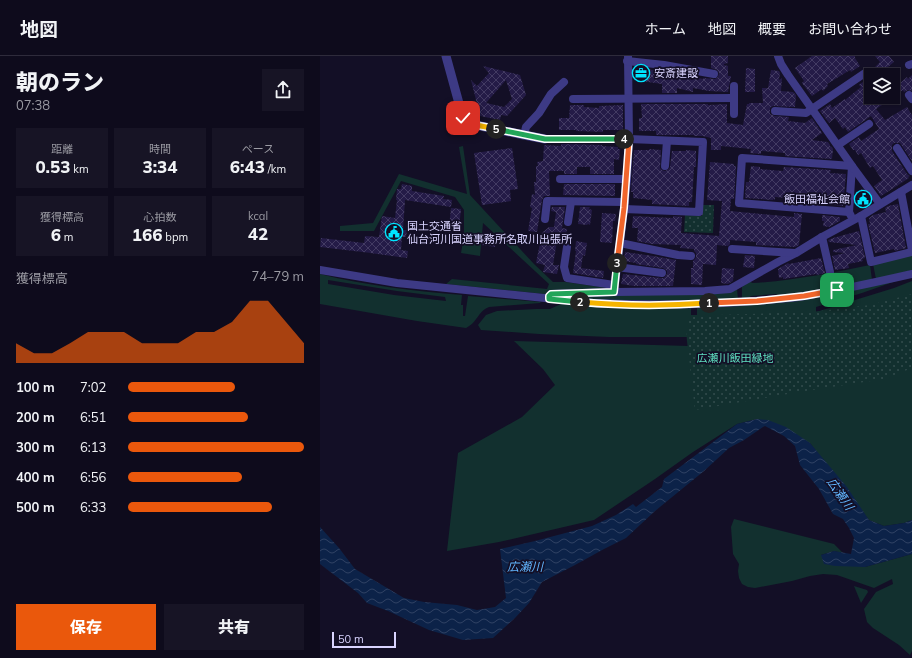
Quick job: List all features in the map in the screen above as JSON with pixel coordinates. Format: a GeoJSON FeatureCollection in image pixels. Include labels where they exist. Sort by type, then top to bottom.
{"type":"FeatureCollection","features":[{"type":"Feature","properties":{"kind":"street"},"geometry":{"type":"LineString","coordinates":[[446,56],[463,118],[466,123],[545,139],[702,142],[698,212],[624,205],[547,201],[545,219]]}},
{"type":"Feature","properties":{"kind":"street"},"geometry":{"type":"LineString","coordinates":[[778,56],[781,64],[812,109],[880,204]]}},
{"type":"Feature","properties":{"kind":"street"},"geometry":{"type":"LineString","coordinates":[[614,288],[627,179],[629,99],[627,58],[714,74]]}},
{"type":"Feature","properties":{"kind":"street"},"geometry":{"type":"LineString","coordinates":[[775,111],[806,114],[864,74]]}},
{"type":"Feature","properties":{"kind":"street"},"geometry":{"type":"LineString","coordinates":[[524,135],[526,127],[539,113],[550,94],[564,82]]}},
{"type":"Feature","properties":{"kind":"street"},"geometry":{"type":"LineString","coordinates":[[734,86],[734,114]]}},
{"type":"Feature","properties":{"kind":"street"},"geometry":{"type":"LineString","coordinates":[[573,99],[734,98]]}},
{"type":"Feature","properties":{"kind":"street"},"geometry":{"type":"LineString","coordinates":[[838,145],[868,124]]}},
{"type":"Feature","properties":{"kind":"street"},"geometry":{"type":"LineString","coordinates":[[665,166],[667,141]]}},
{"type":"Feature","properties":{"kind":"street"},"geometry":{"type":"LineString","coordinates":[[897,148],[912,171]]}},
{"type":"Feature","properties":{"kind":"street"},"geometry":{"type":"LineString","coordinates":[[849,212],[739,203],[742,158],[852,166]]}},
{"type":"Feature","properties":{"kind":"street"},"geometry":{"type":"LineString","coordinates":[[852,166],[849,212],[853,221]]}},
{"type":"Feature","properties":{"kind":"street"},"geometry":{"type":"LineString","coordinates":[[560,179],[627,179]]}},
{"type":"Feature","properties":{"kind":"street"},"geometry":{"type":"LineString","coordinates":[[549,299],[551,294],[614,288],[705,291],[730,289],[778,262],[796,254],[822,237],[853,221],[912,185]]}},
{"type":"Feature","properties":{"kind":"street"},"geometry":{"type":"LineString","coordinates":[[861,216],[871,262],[912,251],[901,192]]}},
{"type":"Feature","properties":{"kind":"street"},"geometry":{"type":"LineString","coordinates":[[568,222],[571,202]]}},
{"type":"Feature","properties":{"kind":"street"},"geometry":{"type":"LineString","coordinates":[[822,237],[830,272]]}},
{"type":"Feature","properties":{"kind":"street"},"geometry":{"type":"LineString","coordinates":[[620,243],[678,255],[691,256]]}},
{"type":"Feature","properties":{"kind":"street"},"geometry":{"type":"LineString","coordinates":[[567,247],[564,267],[567,278],[614,288]]}},
{"type":"Feature","properties":{"kind":"street"},"geometry":{"type":"LineString","coordinates":[[732,249],[796,254]]}},
{"type":"Feature","properties":{"kind":"street"},"geometry":{"type":"LineString","coordinates":[[617,267],[662,273]]}},
{"type":"Feature","properties":{"kind":"street"},"geometry":{"type":"LineString","coordinates":[[320,270],[397,283],[549,299],[593,303],[678,305],[757,301],[804,296],[912,274]]}},
{"type":"Feature","properties":{"kind":"green space"},"geometry":{"type":"Polygon","coordinates":[[[463,146],[470,195],[534,264],[553,282],[565,282],[608,288],[545,294],[446,284],[452,279],[547,289],[549,284],[483,223],[480,256],[461,253],[464,236],[464,210],[455,197],[401,181],[374,231],[340,231],[340,226],[373,223],[399,174],[467,194],[459,147],[463,146]]]}},
{"type":"Feature","properties":{"kind":"green space"},"geometry":{"type":"Polygon","coordinates":[[[703,205],[714,205],[713,233],[684,232],[685,215],[702,216],[703,205]]]}},
{"type":"Feature","properties":{"kind":"green space"},"geometry":{"type":"Polygon","coordinates":[[[912,254],[912,270],[876,279],[873,264],[912,254]]]}},
{"type":"Feature","properties":{"kind":"green space"},"geometry":{"type":"Polygon","coordinates":[[[870,265],[872,280],[808,293],[779,296],[776,294],[751,296],[747,299],[742,299],[742,287],[750,281],[752,283],[797,279],[870,265]]]}},
{"type":"Feature","properties":{"kind":"green space"},"geometry":{"type":"Polygon","coordinates":[[[320,274],[391,288],[462,295],[461,305],[463,305],[463,316],[465,316],[468,296],[541,302],[489,307],[482,312],[470,326],[466,328],[320,304],[320,274]],[[328,280],[328,284],[394,295],[446,301],[445,297],[328,280]]]}},
{"type":"Feature","properties":{"kind":"green space"},"geometry":{"type":"Polygon","coordinates":[[[896,281],[816,307],[816,312],[912,281],[912,316],[697,337],[609,337],[539,334],[481,330],[478,325],[486,315],[497,311],[550,309],[561,304],[605,307],[691,307],[691,315],[697,315],[697,307],[896,281]]]}},
{"type":"Feature","properties":{"kind":"green space"},"geometry":{"type":"Polygon","coordinates":[[[737,289],[738,299],[692,301],[595,301],[556,298],[737,289]]]}},
{"type":"Feature","properties":{"kind":"green space","name":"広瀬川飯田緑地"},"geometry":{"type":"Polygon","coordinates":[[[912,294],[912,368],[884,379],[695,410],[687,338],[688,316],[812,312],[870,305],[912,294]]]}},
{"type":"Feature","properties":{"kind":"green space"},"geometry":{"type":"Polygon","coordinates":[[[514,341],[689,346],[766,345],[912,359],[912,520],[904,523],[884,526],[869,520],[810,443],[757,419],[737,424],[693,452],[594,520],[499,542],[447,551],[458,453],[522,417],[555,385],[543,369],[514,341]]]}},
{"type":"Feature","properties":{"kind":"green space"},"geometry":{"type":"Polygon","coordinates":[[[734,519],[834,544],[843,553],[834,551],[821,555],[865,567],[912,554],[912,651],[910,655],[899,645],[873,628],[867,622],[864,609],[876,592],[893,584],[892,579],[874,588],[837,575],[823,574],[755,588],[748,587],[742,584],[739,578],[739,564],[733,554],[731,527],[734,519]]]}},
{"type":"Feature","properties":{"kind":"green space"},"geometry":{"type":"Polygon","coordinates":[[[854,586],[867,590],[868,592],[861,603],[854,586]]]}},
{"type":"Feature","properties":{"kind":"water","name":"広瀬川"},"geometry":{"type":"Polygon","coordinates":[[[757,419],[768,420],[786,427],[810,443],[847,487],[869,520],[884,526],[904,523],[912,520],[912,554],[865,567],[824,564],[821,555],[834,551],[851,554],[854,538],[843,519],[833,514],[819,489],[800,465],[795,446],[784,436],[765,426],[729,448],[704,471],[655,511],[626,538],[542,582],[529,603],[493,638],[463,640],[429,630],[367,603],[358,593],[320,564],[320,527],[355,569],[404,598],[424,602],[457,605],[477,610],[495,607],[506,598],[500,549],[592,526],[616,515],[633,504],[636,507],[662,487],[664,479],[737,424],[757,419]]]}},
{"type":"Feature","properties":{"kind":"building"},"geometry":{"type":"Polygon","coordinates":[[[711,56],[728,56],[728,63],[724,65],[728,66],[728,76],[731,76],[728,92],[693,88],[693,92],[677,88],[677,93],[662,93],[662,84],[634,80],[635,68],[663,70],[703,79],[715,79],[718,77],[719,73],[717,70],[711,68],[711,56]]]}},
{"type":"Feature","properties":{"kind":"building"},"geometry":{"type":"Polygon","coordinates":[[[812,56],[855,56],[860,66],[851,72],[850,70],[827,84],[828,86],[823,91],[822,89],[812,96],[802,83],[804,81],[795,68],[812,56]]]}},
{"type":"Feature","properties":{"kind":"building"},"geometry":{"type":"Polygon","coordinates":[[[875,56],[889,56],[894,62],[887,68],[874,68],[880,62],[875,56]]]}},
{"type":"Feature","properties":{"kind":"building"},"geometry":{"type":"Polygon","coordinates":[[[483,66],[520,75],[526,95],[507,116],[501,115],[500,120],[480,116],[471,80],[477,86],[489,73],[483,66]],[[506,80],[486,103],[504,107],[512,99],[506,80]]]}},
{"type":"Feature","properties":{"kind":"building"},"geometry":{"type":"Polygon","coordinates":[[[746,68],[755,69],[755,92],[745,92],[746,68]]]}},
{"type":"Feature","properties":{"kind":"building"},"geometry":{"type":"Polygon","coordinates":[[[771,70],[779,71],[780,73],[779,80],[782,78],[781,91],[793,92],[796,95],[795,107],[773,106],[770,108],[770,114],[789,117],[788,121],[805,123],[812,118],[822,133],[812,140],[828,142],[833,149],[832,159],[785,156],[785,153],[761,151],[761,154],[750,153],[751,149],[721,146],[721,150],[711,150],[711,138],[694,135],[656,135],[656,131],[639,131],[639,118],[642,118],[641,104],[727,104],[727,123],[743,125],[747,104],[763,103],[762,88],[768,88],[771,70]]]}},
{"type":"Feature","properties":{"kind":"building"},"geometry":{"type":"Polygon","coordinates":[[[912,75],[912,91],[908,90],[904,92],[903,90],[900,92],[900,83],[907,77],[908,79],[912,75]]]}},
{"type":"Feature","properties":{"kind":"building"},"geometry":{"type":"Polygon","coordinates":[[[864,81],[864,104],[883,104],[876,109],[885,120],[907,107],[912,115],[912,161],[900,143],[894,143],[892,145],[892,151],[907,174],[910,176],[881,196],[874,186],[882,180],[873,166],[870,168],[861,153],[858,155],[849,144],[859,137],[861,141],[879,129],[871,116],[848,132],[845,127],[843,129],[835,118],[829,123],[820,111],[830,104],[832,108],[845,100],[861,87],[859,85],[864,81]]]}},
{"type":"Feature","properties":{"kind":"building"},"geometry":{"type":"Polygon","coordinates":[[[570,105],[584,105],[584,107],[599,108],[599,106],[623,105],[623,130],[603,130],[603,132],[559,130],[559,118],[569,118],[570,105]]]}},
{"type":"Feature","properties":{"kind":"building"},"geometry":{"type":"Polygon","coordinates":[[[561,144],[618,147],[618,149],[620,149],[619,160],[614,159],[614,174],[590,174],[590,167],[577,167],[577,174],[564,174],[564,171],[549,171],[550,196],[544,196],[542,200],[537,232],[528,231],[532,208],[530,207],[532,194],[535,195],[534,182],[536,182],[537,162],[543,161],[544,145],[561,146],[561,144]]]}},
{"type":"Feature","properties":{"kind":"building"},"geometry":{"type":"Polygon","coordinates":[[[512,148],[518,189],[510,190],[511,201],[482,205],[474,153],[512,148]]]}},
{"type":"Feature","properties":{"kind":"building"},"geometry":{"type":"Polygon","coordinates":[[[634,150],[661,150],[660,168],[665,171],[670,167],[672,151],[696,151],[696,167],[694,167],[692,202],[689,202],[689,206],[652,204],[652,200],[633,198],[633,192],[631,192],[634,150]]]}},
{"type":"Feature","properties":{"kind":"building"},"geometry":{"type":"Polygon","coordinates":[[[710,162],[734,164],[734,166],[736,166],[734,199],[731,199],[730,211],[794,217],[794,213],[802,214],[799,245],[795,247],[756,245],[756,242],[730,240],[730,244],[728,246],[717,245],[716,265],[703,264],[702,285],[691,284],[691,268],[693,268],[693,261],[696,257],[694,249],[680,248],[681,245],[652,244],[637,241],[638,228],[632,228],[633,216],[682,217],[681,233],[719,236],[722,201],[707,200],[710,162]]]}},
{"type":"Feature","properties":{"kind":"building"},"geometry":{"type":"Polygon","coordinates":[[[751,166],[760,167],[760,169],[783,171],[784,167],[831,170],[830,173],[846,174],[843,206],[834,205],[834,201],[826,200],[809,199],[809,202],[807,203],[798,202],[799,199],[775,197],[775,200],[745,198],[746,182],[749,182],[751,166]]]}},
{"type":"Feature","properties":{"kind":"building"},"geometry":{"type":"Polygon","coordinates":[[[402,184],[412,186],[412,191],[444,196],[443,199],[452,200],[451,207],[405,200],[403,230],[407,230],[406,237],[402,237],[401,250],[408,251],[407,258],[320,247],[321,238],[364,243],[365,236],[379,237],[382,216],[395,218],[397,189],[401,189],[402,184]]]}},
{"type":"Feature","properties":{"kind":"building"},"geometry":{"type":"Polygon","coordinates":[[[564,184],[615,184],[615,196],[563,195],[564,184]]]}},
{"type":"Feature","properties":{"kind":"building","name":"飯田福祉会館"},"geometry":{"type":"Polygon","coordinates":[[[862,189],[872,203],[863,208],[855,198],[856,192],[862,189]]]}},
{"type":"Feature","properties":{"kind":"building"},"geometry":{"type":"Polygon","coordinates":[[[898,204],[906,248],[895,251],[894,249],[875,253],[868,224],[870,224],[869,218],[873,215],[886,212],[885,208],[888,206],[898,204]]]}},
{"type":"Feature","properties":{"kind":"building"},"geometry":{"type":"Polygon","coordinates":[[[552,207],[565,207],[562,228],[567,229],[566,236],[558,235],[553,265],[559,265],[557,274],[543,272],[545,265],[536,263],[541,238],[537,237],[549,227],[554,227],[556,212],[551,211],[552,207]]]}},
{"type":"Feature","properties":{"kind":"building"},"geometry":{"type":"Polygon","coordinates":[[[580,207],[590,207],[589,209],[592,210],[590,225],[578,224],[580,207]]]}},
{"type":"Feature","properties":{"kind":"building"},"geometry":{"type":"Polygon","coordinates":[[[451,208],[461,209],[458,238],[448,236],[451,208]]]}},
{"type":"Feature","properties":{"kind":"building"},"geometry":{"type":"Polygon","coordinates":[[[602,213],[616,214],[615,221],[613,221],[612,243],[600,242],[602,213]]]}},
{"type":"Feature","properties":{"kind":"building"},"geometry":{"type":"Polygon","coordinates":[[[822,215],[840,217],[840,221],[829,227],[823,226],[824,221],[822,221],[822,215]]]}},
{"type":"Feature","properties":{"kind":"building"},"geometry":{"type":"Polygon","coordinates":[[[859,231],[865,258],[862,259],[863,261],[848,264],[849,268],[835,270],[832,256],[845,253],[833,252],[833,250],[857,245],[829,242],[828,240],[859,231]]]}},
{"type":"Feature","properties":{"kind":"building"},"geometry":{"type":"Polygon","coordinates":[[[483,236],[496,238],[495,247],[482,245],[483,236]]]}},
{"type":"Feature","properties":{"kind":"building"},"geometry":{"type":"Polygon","coordinates":[[[576,241],[587,243],[581,268],[604,271],[603,278],[573,273],[576,241]]]}},
{"type":"Feature","properties":{"kind":"building"},"geometry":{"type":"Polygon","coordinates":[[[625,252],[676,260],[673,286],[634,286],[621,284],[623,274],[664,278],[667,274],[667,271],[663,268],[624,261],[625,252]]]}},
{"type":"Feature","properties":{"kind":"building"},"geometry":{"type":"Polygon","coordinates":[[[745,255],[755,256],[754,268],[743,267],[745,255]]]}},
{"type":"Feature","properties":{"kind":"building"},"geometry":{"type":"Polygon","coordinates":[[[821,258],[825,273],[783,279],[783,277],[779,278],[778,269],[788,263],[821,258]]]}},
{"type":"Feature","properties":{"kind":"building"},"geometry":{"type":"Polygon","coordinates":[[[722,268],[734,269],[733,281],[728,284],[721,283],[722,268]]]}},
{"type":"Feature","properties":{"kind":"place","name":"安斎建設"},"geometry":{"type":"Point","coordinates":[641,73]}},
{"type":"Feature","properties":{"kind":"place","name":"飯田福祉会館"},"geometry":{"type":"Point","coordinates":[863,199]}},
{"type":"Feature","properties":{"kind":"place","name":"国土交通省 仙台河川国道事務所名取川出張所"},"geometry":{"type":"Point","coordinates":[394,232]}},
{"type":"Feature","properties":{"kind":"route"},"geometry":{"type":"LineString","coordinates":[[463,118],[466,123],[545,139],[629,140],[627,179],[614,292],[551,294],[549,299],[593,303],[678,305],[757,301],[804,296],[837,290]]}}]}
